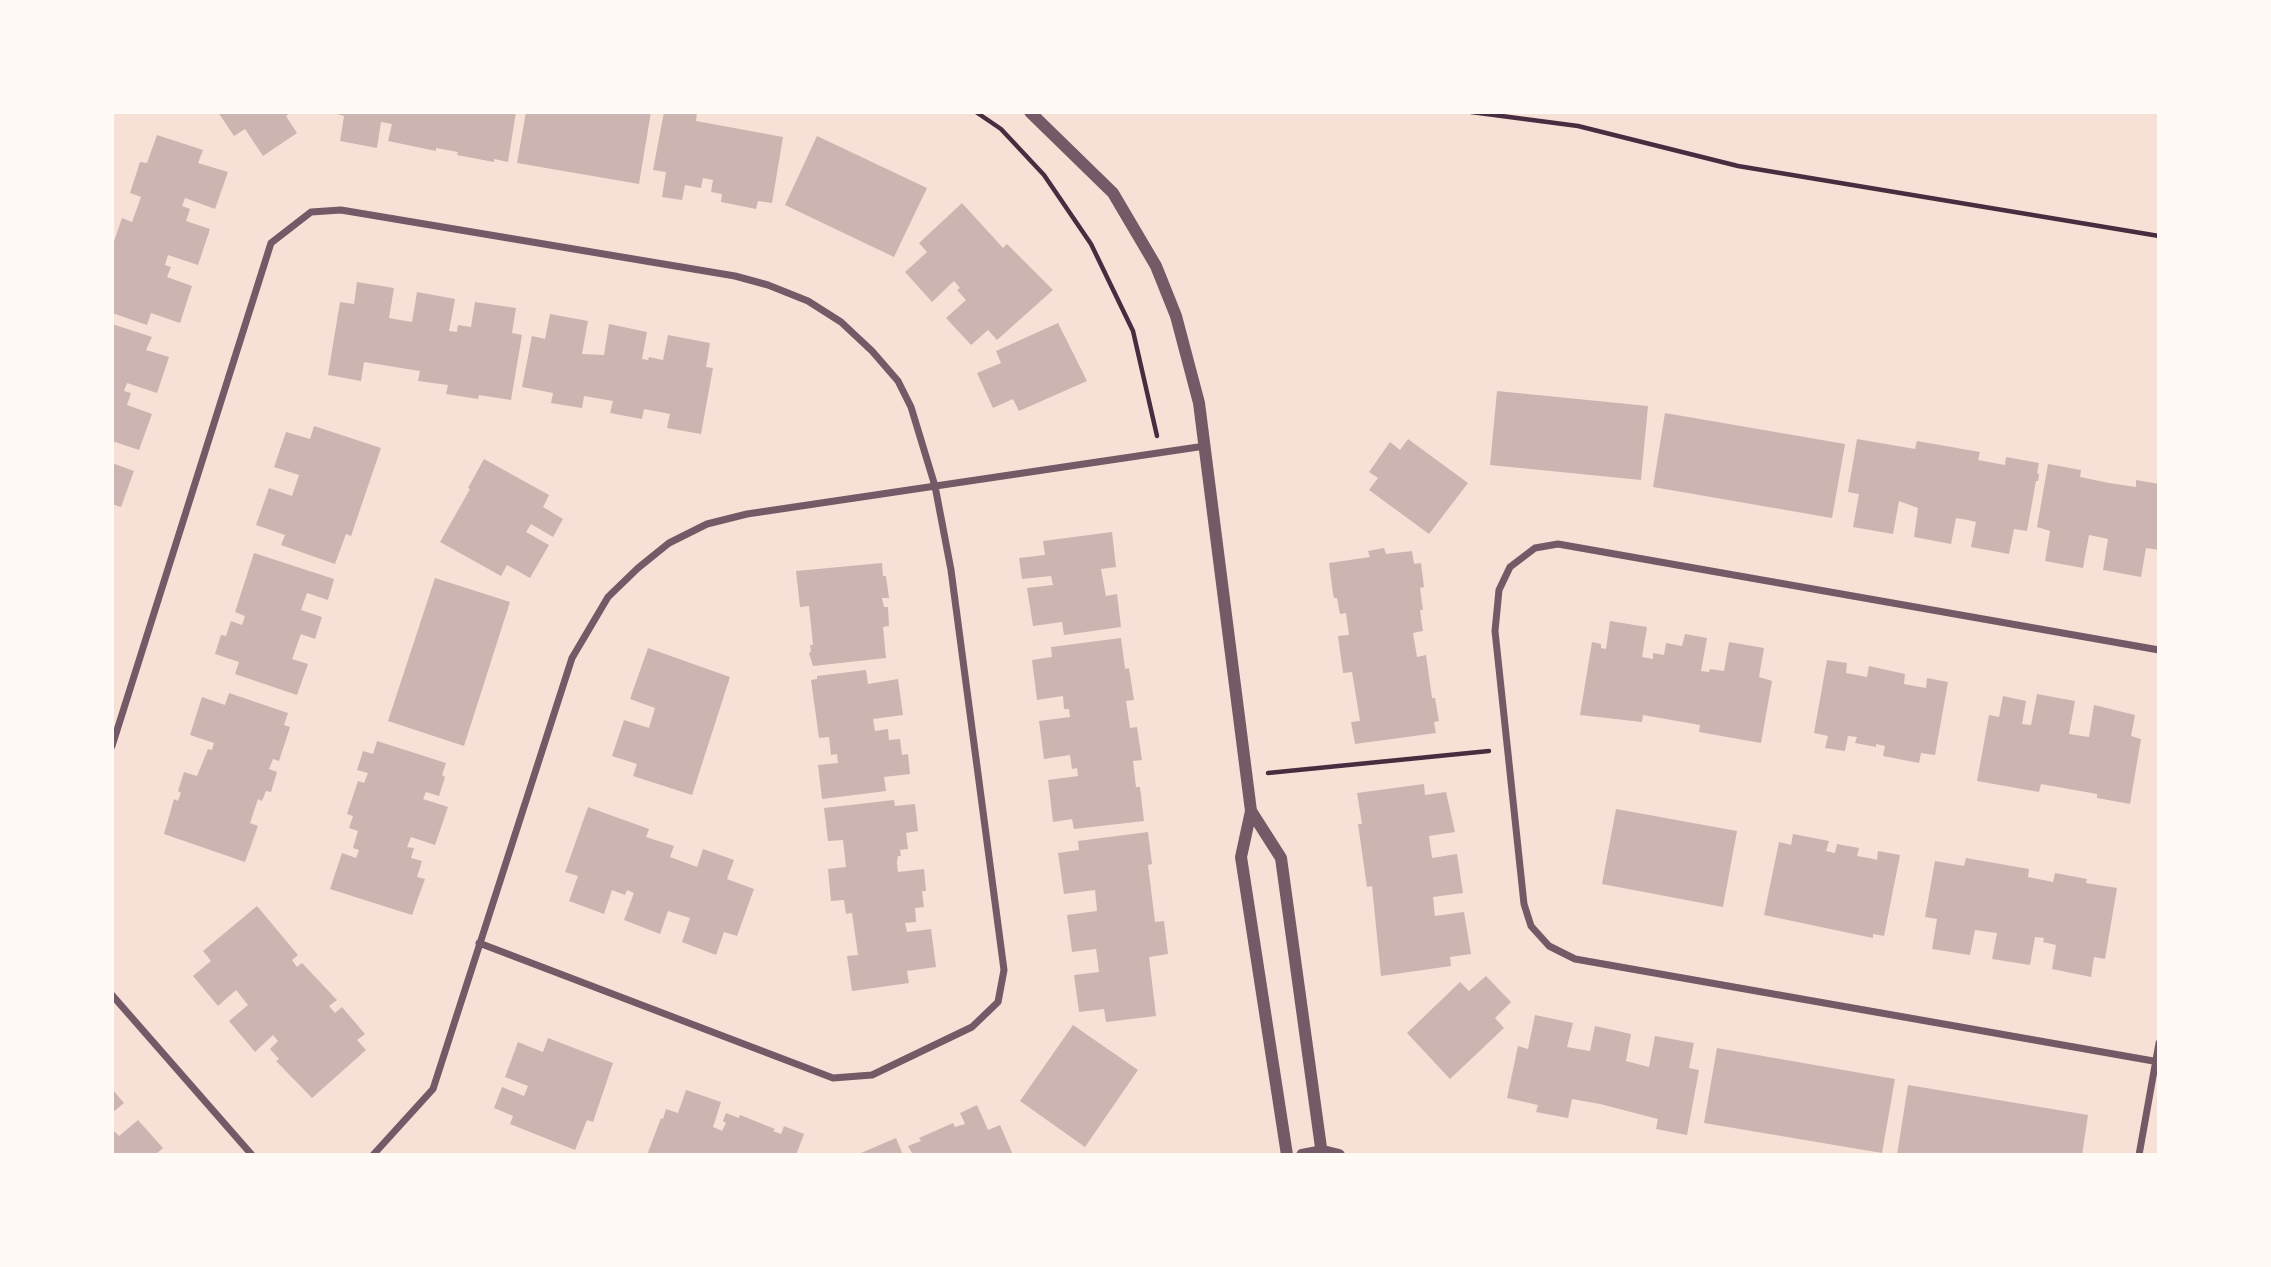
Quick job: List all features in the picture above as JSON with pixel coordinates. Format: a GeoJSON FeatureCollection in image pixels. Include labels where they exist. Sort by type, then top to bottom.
{"type":"FeatureCollection","features":[{"type":"Feature","properties":{"kind":"street"},"geometry":{"type":"LineString","coordinates":[[1030,112],[1113,193],[1156,266],[1176,316],[1199,403],[1251,811],[1241,857],[1287,1155]]}},
{"type":"Feature","properties":{"kind":"street"},"geometry":{"type":"LineString","coordinates":[[112,746],[271,243],[311,212],[341,210],[735,276],[768,285],[808,301],[841,322],[872,351],[898,381],[911,407],[935,486],[951,570],[1004,970],[998,1002],[972,1027],[873,1075],[833,1078],[480,943]]}},
{"type":"Feature","properties":{"kind":"street"},"geometry":{"type":"LineString","coordinates":[[373,1155],[433,1089],[572,658],[608,597],[630,575],[669,543],[707,524],[747,513],[1205,446]]}},
{"type":"Feature","properties":{"kind":"street"},"geometry":{"type":"LineString","coordinates":[[2157,1061],[1575,959],[1549,946],[1531,926],[1524,904],[1495,632],[1499,590],[1510,567],[1535,548],[1558,544],[2159,650]]}},
{"type":"Feature","properties":{"kind":"street"},"geometry":{"type":"LineString","coordinates":[[1251,811],[1281,858],[1323,1153]]}},
{"type":"Feature","properties":{"kind":"street"},"geometry":{"type":"LineString","coordinates":[[112,995],[252,1155]]}},
{"type":"Feature","properties":{"kind":"street"},"geometry":{"type":"LineString","coordinates":[[2139,1155],[2159,1043]]}},
{"type":"Feature","properties":{"kind":"street"},"geometry":{"type":"LineString","coordinates":[[1302,1155],[1339,1155]]}},
{"type":"Feature","properties":{"kind":"path"},"geometry":{"type":"LineString","coordinates":[[976,112],[1001,130],[1044,175],[1091,244],[1133,331],[1161,454]]}},
{"type":"Feature","properties":{"kind":"path"},"geometry":{"type":"LineString","coordinates":[[1471,112],[1578,126],[1738,166],[2159,236]]}},
{"type":"Feature","properties":{"kind":"path"},"geometry":{"type":"LineString","coordinates":[[1246,775],[1507,749]]}},
{"type":"Feature","properties":{"kind":"building"},"geometry":{"type":"Polygon","coordinates":[[[218,112],[291,112],[286,116],[297,133],[263,156],[245,129],[234,136],[218,112]]]}},
{"type":"Feature","properties":{"kind":"building"},"geometry":{"type":"Polygon","coordinates":[[[330,112],[516,112],[508,162],[494,159],[494,162],[457,155],[458,152],[436,148],[436,151],[388,141],[392,124],[381,122],[377,148],[340,141],[344,116],[330,112]]]}},
{"type":"Feature","properties":{"kind":"building"},"geometry":{"type":"Polygon","coordinates":[[[526,112],[651,112],[639,184],[517,163],[526,112]]]}},
{"type":"Feature","properties":{"kind":"building"},"geometry":{"type":"Polygon","coordinates":[[[664,112],[697,112],[696,121],[783,137],[772,203],[758,201],[756,209],[721,202],[722,194],[711,192],[713,180],[703,178],[701,188],[685,185],[682,200],[662,197],[666,172],[653,170],[664,112]]]}},
{"type":"Feature","properties":{"kind":"building"},"geometry":{"type":"Polygon","coordinates":[[[157,135],[203,150],[198,163],[228,172],[215,209],[185,198],[182,206],[190,209],[186,221],[210,229],[198,265],[168,255],[165,265],[171,267],[167,277],[192,286],[180,323],[151,313],[147,325],[112,313],[112,247],[122,218],[132,222],[141,197],[130,193],[140,162],[147,163],[157,135]]]}},
{"type":"Feature","properties":{"kind":"building"},"geometry":{"type":"Polygon","coordinates":[[[817,136],[927,188],[894,257],[785,205],[817,136]]]}},
{"type":"Feature","properties":{"kind":"building"},"geometry":{"type":"Polygon","coordinates":[[[962,203],[1003,248],[1007,244],[1053,290],[997,340],[988,330],[971,345],[946,318],[966,300],[957,290],[960,288],[954,281],[932,302],[905,272],[927,252],[919,243],[962,203]]]}},
{"type":"Feature","properties":{"kind":"building"},"geometry":{"type":"Polygon","coordinates":[[[357,282],[394,288],[389,318],[400,320],[412,322],[417,292],[455,299],[449,331],[457,332],[458,325],[471,327],[475,302],[516,308],[512,333],[522,335],[511,400],[446,394],[448,385],[418,381],[420,371],[364,362],[361,381],[328,375],[340,302],[354,304],[357,282]]]}},
{"type":"Feature","properties":{"kind":"building"},"geometry":{"type":"Polygon","coordinates":[[[550,314],[588,321],[582,354],[604,355],[609,324],[647,332],[642,359],[648,360],[649,357],[663,360],[668,335],[710,343],[706,367],[713,368],[701,434],[667,428],[670,414],[644,409],[642,419],[610,413],[613,401],[584,396],[582,408],[551,403],[553,393],[522,387],[532,336],[545,339],[550,314]]]}},
{"type":"Feature","properties":{"kind":"building"},"geometry":{"type":"Polygon","coordinates":[[[1058,323],[1087,381],[1019,411],[1013,399],[993,408],[977,373],[1001,363],[996,351],[1058,323]]]}},
{"type":"Feature","properties":{"kind":"building"},"geometry":{"type":"Polygon","coordinates":[[[112,324],[152,337],[146,350],[169,357],[157,393],[127,383],[124,391],[131,393],[127,405],[152,414],[139,450],[112,441],[112,324]]]}},
{"type":"Feature","properties":{"kind":"building"},"geometry":{"type":"Polygon","coordinates":[[[1497,391],[1648,406],[1641,480],[1490,465],[1497,391]]]}},
{"type":"Feature","properties":{"kind":"building"},"geometry":{"type":"Polygon","coordinates":[[[1665,413],[1845,444],[1832,518],[1653,487],[1665,413]]]}},
{"type":"Feature","properties":{"kind":"building"},"geometry":{"type":"Polygon","coordinates":[[[314,426],[381,448],[351,536],[346,534],[335,564],[281,545],[285,535],[256,525],[269,488],[292,496],[299,475],[274,467],[286,432],[310,439],[314,426]]]}},
{"type":"Feature","properties":{"kind":"building"},"geometry":{"type":"Polygon","coordinates":[[[1408,439],[1468,483],[1429,534],[1369,490],[1378,478],[1369,472],[1390,442],[1400,450],[1408,439]]]}},
{"type":"Feature","properties":{"kind":"building"},"geometry":{"type":"Polygon","coordinates":[[[1857,439],[1915,449],[1917,441],[1980,452],[1978,460],[2005,465],[2006,457],[2039,463],[2038,481],[2027,531],[2014,529],[2009,554],[1971,547],[1976,522],[1968,520],[1956,518],[1951,544],[1914,537],[1918,508],[1899,501],[1893,534],[1853,527],[1859,494],[1848,492],[1857,439]]]}},
{"type":"Feature","properties":{"kind":"building"},"geometry":{"type":"Polygon","coordinates":[[[484,459],[549,495],[543,507],[563,519],[553,537],[531,524],[526,532],[549,545],[530,578],[507,565],[501,576],[440,542],[484,459]]]}},
{"type":"Feature","properties":{"kind":"building"},"geometry":{"type":"Polygon","coordinates":[[[112,463],[134,471],[121,507],[112,504],[112,463]]]}},
{"type":"Feature","properties":{"kind":"building"},"geometry":{"type":"Polygon","coordinates":[[[2048,464],[2081,470],[2080,477],[2109,483],[2136,487],[2136,480],[2159,484],[2159,550],[2146,548],[2141,577],[2103,570],[2108,539],[2089,535],[2083,568],[2045,561],[2050,531],[2037,527],[2048,464]]]}},
{"type":"Feature","properties":{"kind":"building"},"geometry":{"type":"Polygon","coordinates":[[[1112,532],[1116,567],[1101,569],[1106,596],[1117,594],[1121,627],[1064,635],[1062,622],[1033,626],[1027,588],[1053,585],[1051,576],[1022,579],[1019,558],[1045,555],[1043,541],[1112,532]]]}},
{"type":"Feature","properties":{"kind":"building"},"geometry":{"type":"Polygon","coordinates":[[[1384,548],[1386,554],[1412,551],[1414,564],[1421,563],[1424,587],[1420,588],[1423,610],[1420,610],[1423,631],[1413,633],[1417,657],[1426,655],[1432,698],[1435,698],[1439,721],[1434,722],[1436,733],[1355,744],[1351,722],[1360,721],[1352,672],[1343,673],[1338,636],[1349,635],[1346,613],[1340,614],[1337,598],[1334,598],[1329,563],[1370,557],[1368,551],[1384,548]]]}},
{"type":"Feature","properties":{"kind":"building"},"geometry":{"type":"Polygon","coordinates":[[[254,553],[334,579],[328,600],[307,593],[301,610],[322,617],[315,639],[301,634],[292,659],[308,664],[297,695],[235,674],[239,662],[215,654],[221,635],[226,636],[231,621],[242,625],[245,616],[235,612],[254,553]]]}},
{"type":"Feature","properties":{"kind":"building"},"geometry":{"type":"Polygon","coordinates":[[[882,563],[889,598],[882,598],[884,607],[888,607],[889,626],[883,627],[886,658],[813,666],[809,653],[810,645],[813,645],[809,606],[800,607],[796,571],[882,563]]]}},
{"type":"Feature","properties":{"kind":"building"},"geometry":{"type":"Polygon","coordinates":[[[435,578],[510,602],[464,746],[388,721],[435,578]]]}},
{"type":"Feature","properties":{"kind":"building"},"geometry":{"type":"Polygon","coordinates":[[[1610,621],[1647,627],[1642,657],[1653,659],[1653,653],[1664,655],[1666,643],[1682,646],[1685,634],[1707,638],[1701,671],[1724,671],[1729,642],[1764,648],[1759,677],[1772,681],[1761,743],[1699,732],[1700,725],[1643,715],[1642,722],[1580,715],[1592,642],[1601,644],[1601,648],[1606,649],[1610,621]]]}},
{"type":"Feature","properties":{"kind":"building"},"geometry":{"type":"Polygon","coordinates":[[[1121,638],[1125,669],[1129,668],[1134,700],[1126,701],[1130,728],[1137,727],[1142,760],[1133,761],[1136,787],[1140,787],[1144,821],[1074,829],[1072,819],[1053,822],[1048,780],[1078,776],[1077,768],[1072,769],[1070,755],[1044,759],[1039,721],[1070,717],[1069,709],[1064,709],[1063,696],[1037,700],[1032,660],[1052,657],[1051,647],[1121,638]]]}},
{"type":"Feature","properties":{"kind":"building"},"geometry":{"type":"Polygon","coordinates":[[[648,648],[730,677],[692,795],[633,776],[637,764],[612,756],[624,720],[649,728],[655,708],[630,699],[648,648]]]}},
{"type":"Feature","properties":{"kind":"building"},"geometry":{"type":"Polygon","coordinates":[[[1827,660],[1847,663],[1846,673],[1867,677],[1869,666],[1905,674],[1904,684],[1926,688],[1927,678],[1948,682],[1935,755],[1921,753],[1919,763],[1883,756],[1885,746],[1855,743],[1857,737],[1848,736],[1845,751],[1825,748],[1828,736],[1814,733],[1827,660]]]}},
{"type":"Feature","properties":{"kind":"building"},"geometry":{"type":"Polygon","coordinates":[[[866,670],[868,684],[898,679],[903,715],[873,719],[875,731],[888,729],[889,740],[900,739],[902,755],[908,754],[910,774],[884,777],[886,791],[822,799],[818,765],[838,763],[837,754],[831,755],[829,737],[819,738],[811,680],[817,679],[817,676],[866,670]]]}},
{"type":"Feature","properties":{"kind":"building"},"geometry":{"type":"Polygon","coordinates":[[[229,693],[288,713],[284,725],[290,727],[279,761],[273,759],[269,769],[277,772],[271,792],[266,791],[262,801],[258,799],[250,823],[258,826],[245,862],[164,834],[174,799],[178,801],[181,793],[178,791],[184,772],[197,776],[208,749],[212,750],[214,743],[190,735],[202,697],[225,705],[229,693]]]}},
{"type":"Feature","properties":{"kind":"building"},"geometry":{"type":"Polygon","coordinates":[[[2037,694],[2075,701],[2069,734],[2089,737],[2094,705],[2135,715],[2131,736],[2141,739],[2130,804],[2097,798],[2097,794],[2041,784],[2039,792],[1977,781],[1989,715],[1999,717],[2003,696],[2026,701],[2022,724],[2031,725],[2037,694]]]}},
{"type":"Feature","properties":{"kind":"building"},"geometry":{"type":"Polygon","coordinates":[[[377,741],[446,763],[439,796],[426,792],[423,799],[448,807],[435,845],[411,837],[407,847],[414,848],[411,858],[422,861],[417,877],[425,879],[412,915],[330,889],[342,853],[356,858],[359,850],[353,848],[358,831],[349,828],[353,816],[347,814],[358,781],[364,783],[368,773],[357,770],[363,751],[373,754],[377,741]]]}},
{"type":"Feature","properties":{"kind":"building"},"geometry":{"type":"Polygon","coordinates":[[[1424,784],[1425,795],[1446,792],[1455,832],[1429,836],[1432,858],[1457,854],[1463,893],[1433,897],[1435,916],[1464,912],[1471,954],[1450,957],[1451,966],[1381,976],[1372,886],[1367,887],[1358,824],[1362,824],[1357,793],[1424,784]]]}},
{"type":"Feature","properties":{"kind":"building"},"geometry":{"type":"Polygon","coordinates":[[[894,800],[895,806],[915,804],[918,831],[906,833],[908,849],[900,850],[898,872],[924,869],[924,907],[915,908],[916,922],[905,923],[907,932],[931,929],[936,967],[907,971],[909,983],[852,991],[847,956],[858,955],[852,913],[846,914],[844,900],[831,901],[828,869],[846,867],[843,840],[828,841],[824,808],[894,800]]]}},
{"type":"Feature","properties":{"kind":"building"},"geometry":{"type":"Polygon","coordinates":[[[588,807],[649,829],[646,837],[674,846],[670,857],[697,867],[703,849],[734,860],[727,879],[754,889],[737,936],[724,932],[716,955],[682,942],[690,918],[668,911],[660,934],[624,920],[634,893],[627,890],[625,895],[612,890],[604,914],[569,901],[578,876],[565,872],[588,807]]]}},
{"type":"Feature","properties":{"kind":"building"},"geometry":{"type":"Polygon","coordinates":[[[1616,809],[1737,831],[1723,907],[1602,884],[1616,809]]]}},
{"type":"Feature","properties":{"kind":"building"},"geometry":{"type":"Polygon","coordinates":[[[1148,832],[1152,864],[1148,865],[1155,922],[1164,921],[1168,954],[1149,957],[1156,1016],[1106,1022],[1104,1009],[1079,1012],[1074,975],[1099,972],[1098,963],[1096,949],[1072,952],[1067,915],[1097,911],[1095,890],[1064,894],[1058,853],[1079,850],[1078,841],[1148,832]]]}},
{"type":"Feature","properties":{"kind":"building"},"geometry":{"type":"Polygon","coordinates":[[[1793,834],[1829,841],[1826,851],[1835,853],[1837,844],[1859,848],[1857,856],[1877,860],[1878,851],[1900,855],[1884,936],[1873,934],[1873,938],[1764,915],[1779,842],[1791,845],[1793,834]]]}},
{"type":"Feature","properties":{"kind":"building"},"geometry":{"type":"Polygon","coordinates":[[[1966,858],[2029,869],[2028,877],[2053,882],[2055,873],[2087,879],[2086,883],[2117,888],[2105,959],[2094,957],[2091,977],[2052,969],[2056,945],[2043,942],[2044,938],[2035,937],[2030,965],[1992,959],[1997,933],[1975,930],[1970,955],[1932,949],[1937,919],[1925,917],[1935,861],[1964,866],[1966,858]]]}},
{"type":"Feature","properties":{"kind":"building"},"geometry":{"type":"Polygon","coordinates":[[[257,906],[298,955],[292,960],[297,967],[302,963],[337,1000],[329,1006],[335,1013],[342,1007],[365,1034],[357,1040],[366,1050],[312,1098],[276,1061],[279,1059],[270,1049],[278,1041],[273,1035],[255,1052],[229,1021],[248,1005],[236,990],[218,1006],[193,976],[211,961],[203,951],[257,906]]]}},
{"type":"Feature","properties":{"kind":"building"},"geometry":{"type":"Polygon","coordinates":[[[1486,976],[1511,1002],[1495,1018],[1504,1028],[1450,1079],[1407,1033],[1460,982],[1469,991],[1486,976]]]}},
{"type":"Feature","properties":{"kind":"building"},"geometry":{"type":"Polygon","coordinates":[[[1535,1015],[1573,1023],[1567,1047],[1590,1051],[1595,1026],[1631,1034],[1626,1061],[1649,1067],[1655,1036],[1694,1043],[1689,1068],[1699,1070],[1687,1135],[1656,1129],[1658,1119],[1600,1104],[1572,1099],[1568,1118],[1536,1112],[1538,1105],[1507,1098],[1518,1046],[1528,1049],[1535,1015]]]}},
{"type":"Feature","properties":{"kind":"building"},"geometry":{"type":"Polygon","coordinates":[[[1073,1025],[1138,1070],[1085,1147],[1020,1101],[1073,1025]]]}},
{"type":"Feature","properties":{"kind":"building"},"geometry":{"type":"Polygon","coordinates":[[[548,1038],[613,1063],[593,1122],[587,1120],[575,1150],[510,1124],[513,1116],[494,1108],[502,1087],[524,1096],[528,1086],[505,1077],[518,1042],[543,1052],[548,1038]]]}},
{"type":"Feature","properties":{"kind":"building"},"geometry":{"type":"Polygon","coordinates":[[[1717,1048],[1895,1079],[1882,1153],[1704,1123],[1717,1048]]]}},
{"type":"Feature","properties":{"kind":"building"},"geometry":{"type":"Polygon","coordinates":[[[1908,1085],[2088,1115],[2082,1155],[1897,1155],[1908,1085]]]}},
{"type":"Feature","properties":{"kind":"building"},"geometry":{"type":"Polygon","coordinates":[[[112,1089],[124,1103],[112,1113],[112,1089]]]}},
{"type":"Feature","properties":{"kind":"building"},"geometry":{"type":"Polygon","coordinates":[[[686,1090],[721,1102],[713,1127],[722,1131],[726,1123],[723,1121],[726,1113],[739,1118],[740,1115],[781,1134],[784,1126],[804,1134],[796,1155],[647,1155],[666,1109],[678,1113],[686,1090]]]}},
{"type":"Feature","properties":{"kind":"building"},"geometry":{"type":"Polygon","coordinates":[[[977,1105],[988,1130],[1000,1125],[1013,1155],[913,1155],[908,1146],[921,1141],[919,1138],[953,1123],[955,1127],[965,1124],[960,1113],[977,1105]]]}},
{"type":"Feature","properties":{"kind":"building"},"geometry":{"type":"Polygon","coordinates":[[[138,1120],[163,1148],[155,1155],[112,1155],[112,1129],[119,1136],[138,1120]]]}},
{"type":"Feature","properties":{"kind":"building"},"geometry":{"type":"Polygon","coordinates":[[[896,1138],[903,1155],[861,1153],[896,1138]]]}}]}
